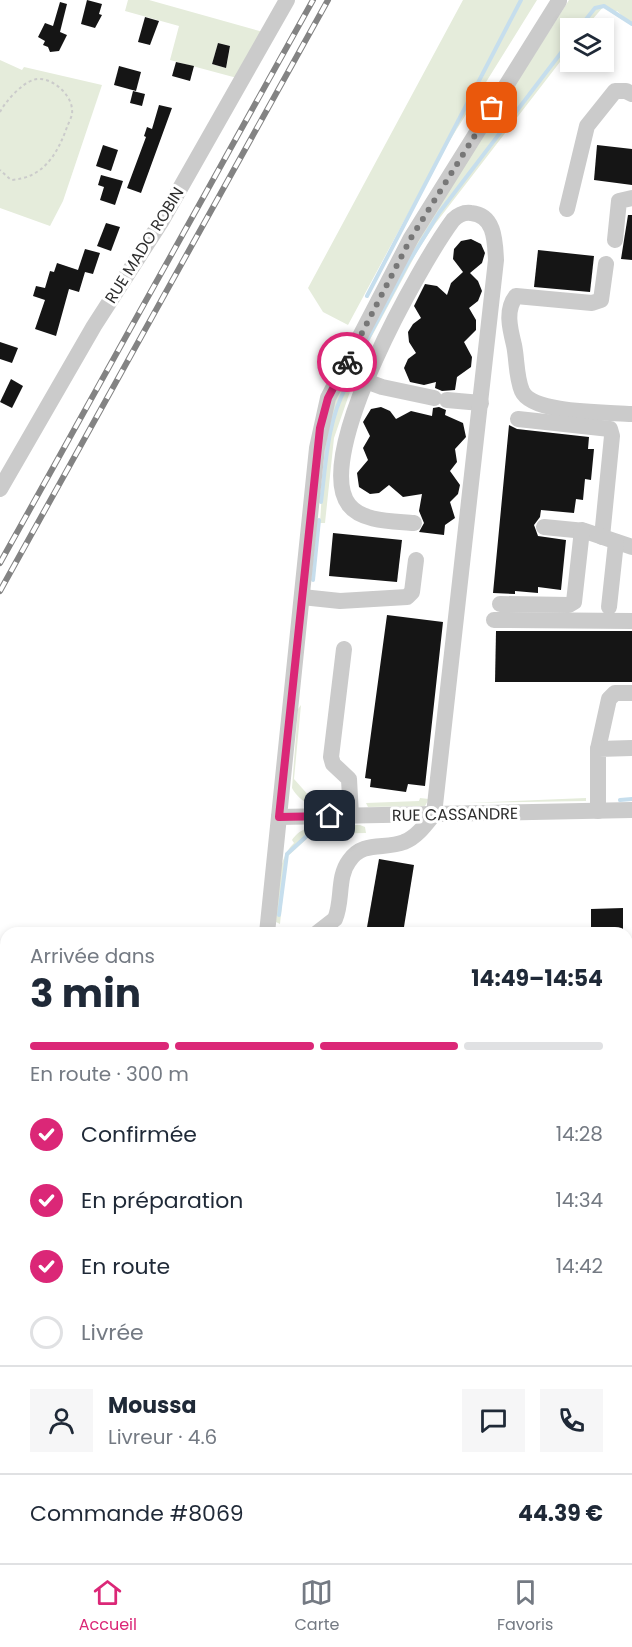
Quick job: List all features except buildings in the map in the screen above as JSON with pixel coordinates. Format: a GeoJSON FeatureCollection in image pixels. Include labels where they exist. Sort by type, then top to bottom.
{"type":"FeatureCollection","features":[{"type":"Feature","properties":{"kind":"street","name":"RUE MADO ROBIN"},"geometry":{"type":"LineString","coordinates":[[0,489],[94,326],[161,222],[287,0]]}},
{"type":"Feature","properties":{"kind":"street"},"geometry":{"type":"LineString","coordinates":[[268,927],[320,428],[328,398],[422,219],[559,0]]}},
{"type":"Feature","properties":{"kind":"street"},"geometry":{"type":"LineString","coordinates":[[567,209],[587,126],[615,91],[626,91],[632,94]]}},
{"type":"Feature","properties":{"kind":"street"},"geometry":{"type":"LineString","coordinates":[[615,240],[619,201],[632,198]]}},
{"type":"Feature","properties":{"kind":"street"},"geometry":{"type":"LineString","coordinates":[[325,927],[335,919],[344,872],[353,856],[368,847],[405,842],[420,831],[435,814],[496,260],[494,233],[490,224],[482,216],[471,213],[456,216],[428,255],[387,331],[366,382],[344,451],[341,478],[345,499],[353,510],[361,514],[414,523]]}},
{"type":"Feature","properties":{"kind":"street"},"geometry":{"type":"LineString","coordinates":[[606,264],[603,297],[596,302],[520,295],[513,301],[510,327],[519,380],[522,392],[528,399],[549,407],[632,414]]}},
{"type":"Feature","properties":{"kind":"street"},"geometry":{"type":"LineString","coordinates":[[341,372],[366,382],[441,399],[481,403]]}},
{"type":"Feature","properties":{"kind":"street"},"geometry":{"type":"LineString","coordinates":[[518,419],[610,429],[612,436],[609,607]]}},
{"type":"Feature","properties":{"kind":"street"},"geometry":{"type":"LineString","coordinates":[[544,527],[582,530],[632,547]]}},
{"type":"Feature","properties":{"kind":"street"},"geometry":{"type":"LineString","coordinates":[[582,530],[574,602],[569,605],[497,612],[632,621]]}},
{"type":"Feature","properties":{"kind":"street"},"geometry":{"type":"LineString","coordinates":[[302,597],[340,601],[406,597],[412,592],[416,560]]}},
{"type":"Feature","properties":{"kind":"street"},"geometry":{"type":"LineString","coordinates":[[344,649],[331,757],[333,764],[349,779],[351,816]]}},
{"type":"Feature","properties":{"kind":"street"},"geometry":{"type":"LineString","coordinates":[[598,811],[598,749],[609,699],[615,693],[632,693]]}},
{"type":"Feature","properties":{"kind":"street"},"geometry":{"type":"LineString","coordinates":[[598,749],[632,748]]}},
{"type":"Feature","properties":{"kind":"street","name":"RUE CASSANDRE"},"geometry":{"type":"LineString","coordinates":[[279,817],[632,810]]}},
{"type":"Feature","properties":{"kind":"path"},"geometry":{"type":"LineString","coordinates":[[0,112],[2,107],[33,80],[46,80],[69,97],[73,111],[59,151],[50,163],[23,179],[11,180],[0,170]]}},
{"type":"Feature","properties":{"kind":"path"},"geometry":{"type":"LineString","coordinates":[[0,102],[2,107]]}},
{"type":"Feature","properties":{"kind":"green space"},"geometry":{"type":"Polygon","coordinates":[[[128,0],[149,0],[263,32],[237,78],[170,60],[179,26],[125,11],[128,0]],[[218,43],[212,64],[226,68],[230,46],[218,43]]]}},
{"type":"Feature","properties":{"kind":"green space"},"geometry":{"type":"Polygon","coordinates":[[[463,0],[537,0],[432,169],[348,325],[323,312],[308,288],[463,0]]]}},
{"type":"Feature","properties":{"kind":"green space"},"geometry":{"type":"Polygon","coordinates":[[[569,0],[632,0],[632,25],[617,11],[613,14],[604,6],[594,18],[560,18],[560,62],[435,224],[418,250],[357,364],[356,361],[423,230],[569,0]]]}},
{"type":"Feature","properties":{"kind":"green space"},"geometry":{"type":"Polygon","coordinates":[[[0,60],[22,70],[24,67],[102,85],[63,201],[50,226],[0,208],[0,60]]]}},
{"type":"Feature","properties":{"kind":"green space"},"geometry":{"type":"Polygon","coordinates":[[[353,383],[334,438],[325,523],[320,523],[325,443],[335,401],[344,384],[353,383]]]}},
{"type":"Feature","properties":{"kind":"green space"},"geometry":{"type":"Polygon","coordinates":[[[301,705],[294,779],[318,806],[337,806],[331,808],[312,806],[300,798],[292,788],[298,709],[301,705]]]}},
{"type":"Feature","properties":{"kind":"green space"},"geometry":{"type":"Polygon","coordinates":[[[420,798],[429,799],[425,806],[368,807],[366,803],[419,801],[420,798]]]}},
{"type":"Feature","properties":{"kind":"green space"},"geometry":{"type":"Polygon","coordinates":[[[586,798],[586,801],[465,803],[586,798]]]}},
{"type":"Feature","properties":{"kind":"green space"},"geometry":{"type":"Polygon","coordinates":[[[360,825],[365,827],[366,833],[312,834],[287,857],[280,924],[276,922],[280,869],[283,859],[294,843],[292,840],[298,833],[313,826],[360,825]]]}},
{"type":"Feature","properties":{"kind":"waterway"},"geometry":{"type":"LineString","coordinates":[[367,296],[521,0]]}},
{"type":"Feature","properties":{"kind":"waterway"},"geometry":{"type":"LineString","coordinates":[[587,18],[595,8],[604,6],[632,24]]}},
{"type":"Feature","properties":{"kind":"waterway"},"geometry":{"type":"LineString","coordinates":[[357,359],[408,263],[439,213],[560,54]]}},
{"type":"Feature","properties":{"kind":"waterway"},"geometry":{"type":"LineString","coordinates":[[321,502],[331,428],[346,387]]}},
{"type":"Feature","properties":{"kind":"waterway"},"geometry":{"type":"LineString","coordinates":[[313,580],[319,520]]}},
{"type":"Feature","properties":{"kind":"waterway"},"geometry":{"type":"LineString","coordinates":[[620,800],[632,799]]}},
{"type":"Feature","properties":{"kind":"waterway"},"geometry":{"type":"LineString","coordinates":[[279,915],[287,854],[310,833],[345,832]]}},
{"type":"Feature","properties":{"kind":"railway"},"geometry":{"type":"LineString","coordinates":[[0,563],[313,0]]}},
{"type":"Feature","properties":{"kind":"railway"},"geometry":{"type":"LineString","coordinates":[[0,591],[328,0]]}},
{"type":"Feature","properties":{"kind":"way so far"},"geometry":{"type":"LineString","coordinates":[[347,362],[411,238],[492,108]]}},
{"type":"Feature","properties":{"kind":"route"},"geometry":{"type":"LineString","coordinates":[[330,816],[279,817],[320,428],[328,398],[347,362]]}}]}
